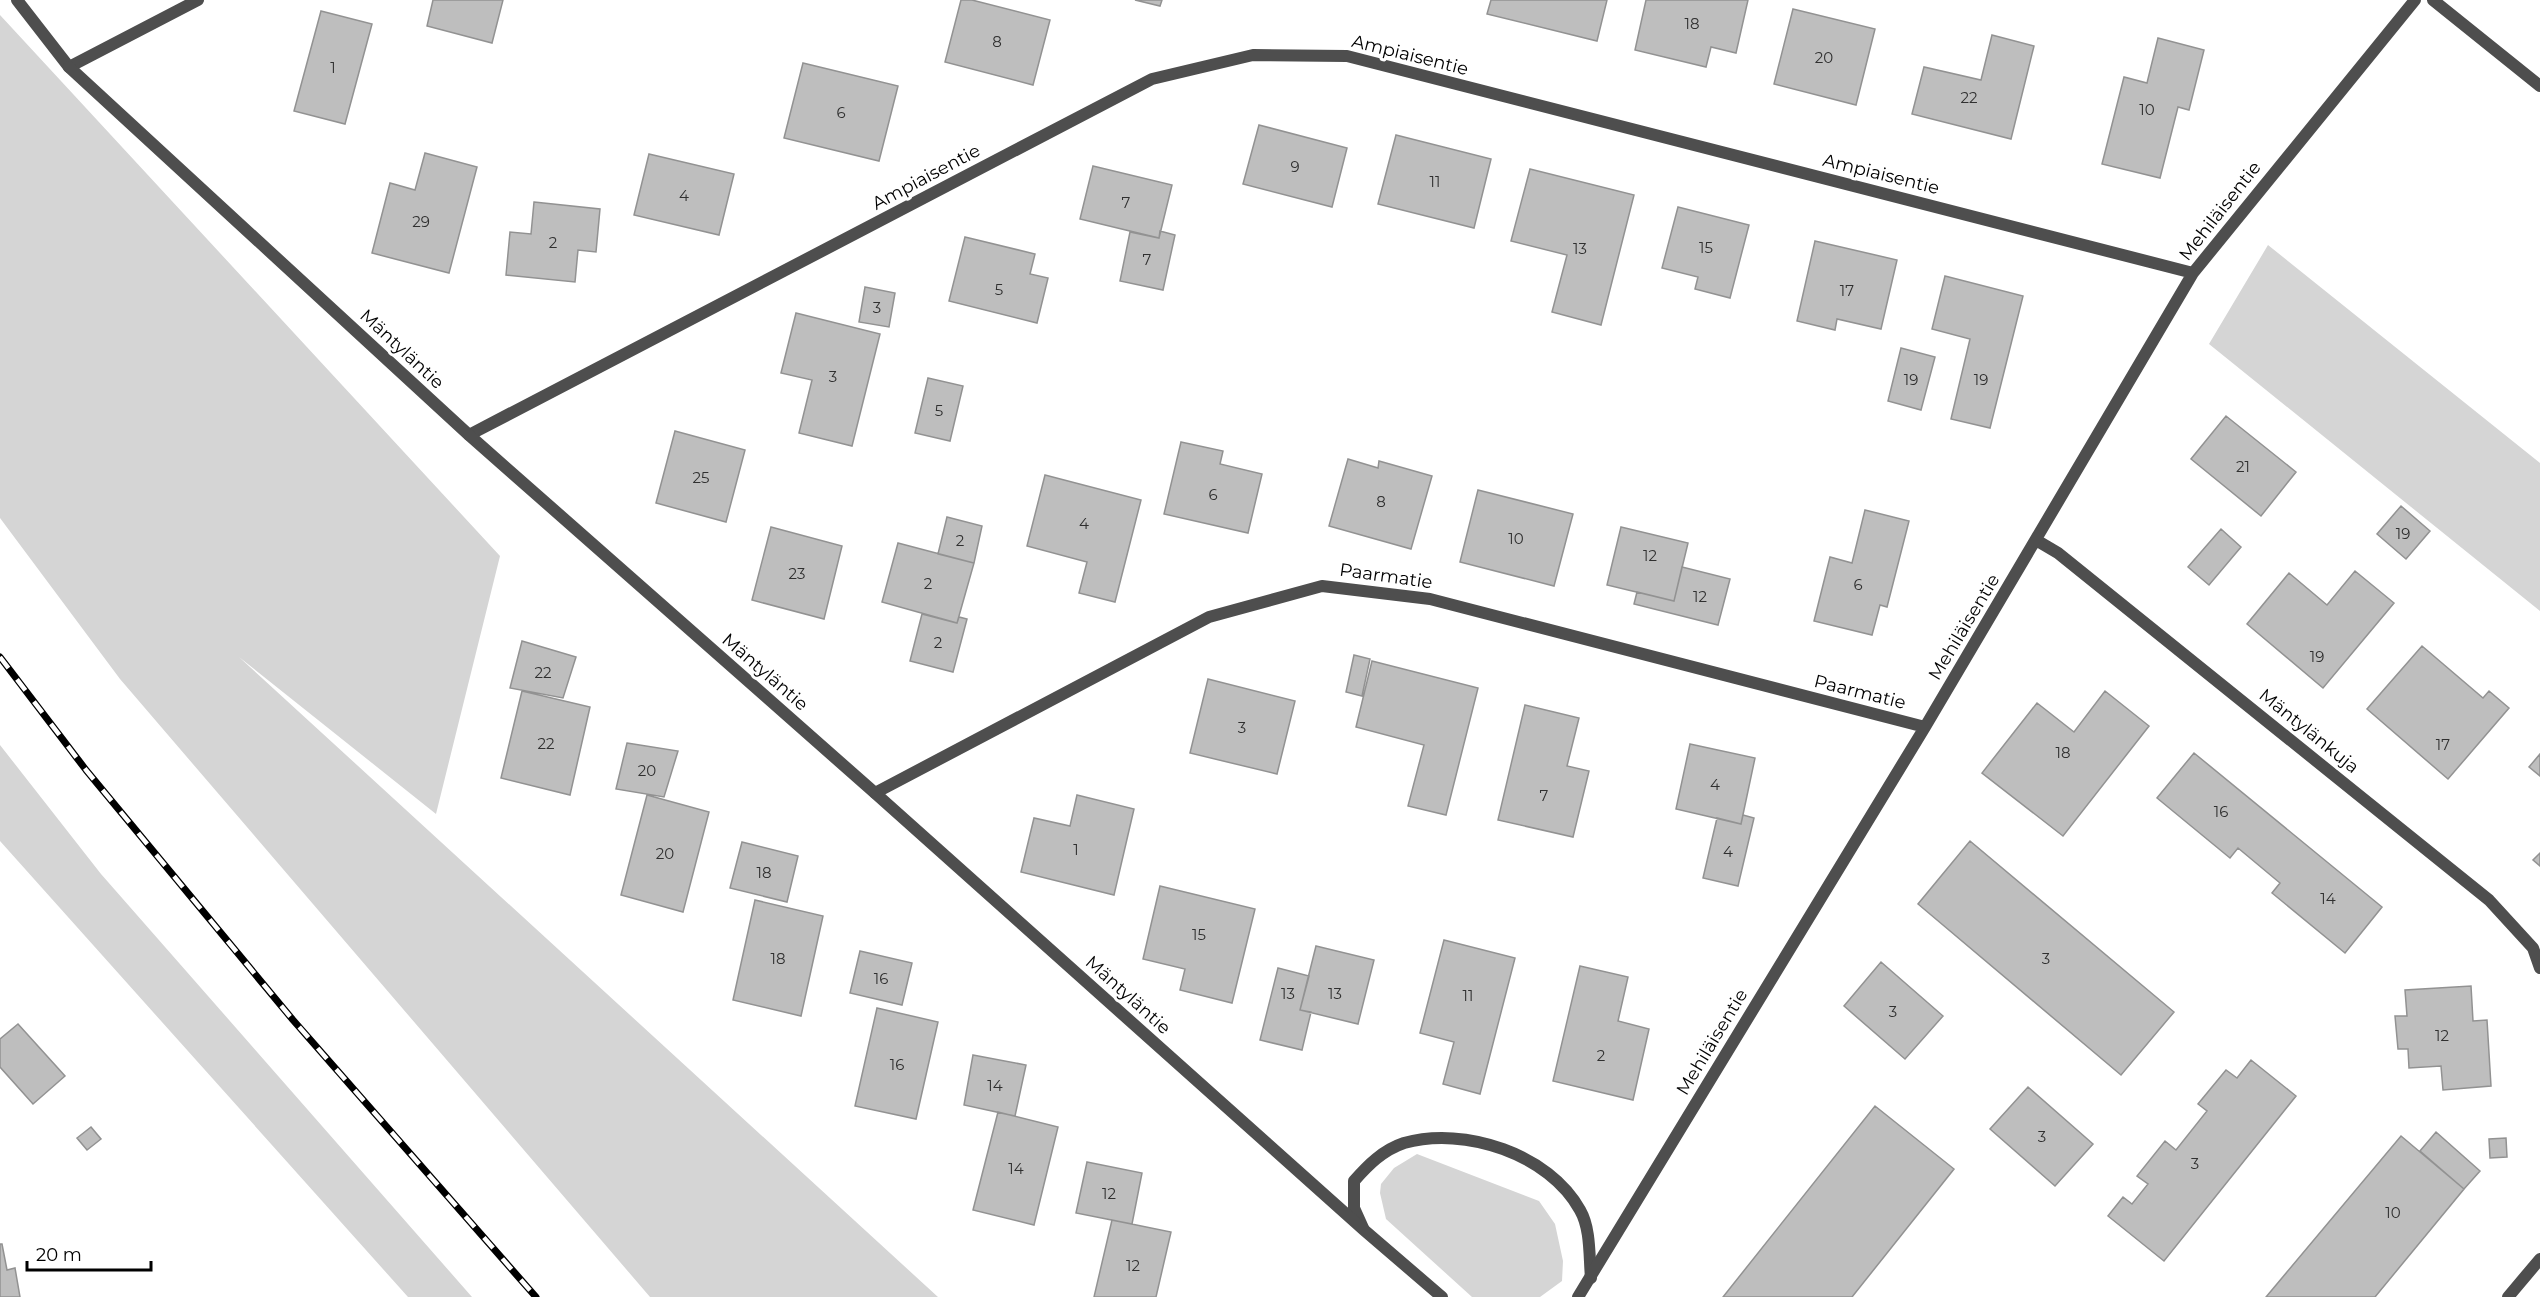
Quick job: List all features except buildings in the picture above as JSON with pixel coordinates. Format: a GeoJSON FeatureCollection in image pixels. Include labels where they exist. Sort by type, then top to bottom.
{"type":"FeatureCollection","features":[{"type":"Feature","properties":{"kind":"street","name":"Mäntyläntie"},"geometry":{"type":"LineString","coordinates":[[17,0],[69,67],[469,435],[1442,1297]]}},
{"type":"Feature","properties":{"kind":"street"},"geometry":{"type":"LineString","coordinates":[[69,67],[198,0]]}},
{"type":"Feature","properties":{"kind":"street","name":"Mehiläisentie"},"geometry":{"type":"LineString","coordinates":[[1578,1297],[1924,727],[2193,273],[2415,0]]}},
{"type":"Feature","properties":{"kind":"street"},"geometry":{"type":"LineString","coordinates":[[2433,0],[2540,86]]}},
{"type":"Feature","properties":{"kind":"street","name":"Ampiaisentie"},"geometry":{"type":"LineString","coordinates":[[469,435],[1152,79],[1253,55],[1347,56],[2193,273]]}},
{"type":"Feature","properties":{"kind":"street","name":"Mäntylänkuja"},"geometry":{"type":"LineString","coordinates":[[2036,540],[2058,553],[2489,900],[2533,948],[2540,968]]}},
{"type":"Feature","properties":{"kind":"street","name":"Paarmatie"},"geometry":{"type":"LineString","coordinates":[[875,793],[1209,617],[1322,586],[1430,599],[1924,727]]}},
{"type":"Feature","properties":{"kind":"street"},"geometry":{"type":"LineString","coordinates":[[1364,1230],[1354,1208],[1354,1181],[1373,1159],[1403,1144],[1435,1138],[1468,1140],[1521,1157],[1565,1189],[1581,1212],[1591,1278]]}},
{"type":"Feature","properties":{"kind":"street"},"geometry":{"type":"LineString","coordinates":[[2508,1297],[2540,1259]]}},
{"type":"Feature","properties":{"kind":"shaded area"},"geometry":{"type":"Polygon","coordinates":[[[0,15],[500,556],[436,814],[239,657],[938,1297],[650,1297],[120,679],[0,518],[0,15]]]}},
{"type":"Feature","properties":{"kind":"shaded area"},"geometry":{"type":"Polygon","coordinates":[[[2268,245],[2540,463],[2540,611],[2209,344],[2268,245]]]}},
{"type":"Feature","properties":{"kind":"shaded area"},"geometry":{"type":"Polygon","coordinates":[[[0,745],[101,874],[472,1297],[408,1297],[0,841],[0,745]]]}},
{"type":"Feature","properties":{"kind":"shaded area"},"geometry":{"type":"Polygon","coordinates":[[[1417,1154],[1539,1201],[1555,1224],[1563,1261],[1562,1281],[1540,1297],[1472,1297],[1386,1219],[1380,1193],[1381,1184],[1394,1168],[1417,1154]]]}},
{"type":"Feature","properties":{"kind":"railway"},"geometry":{"type":"LineString","coordinates":[[0,657],[86,770],[293,1020],[536,1297]]}}]}
